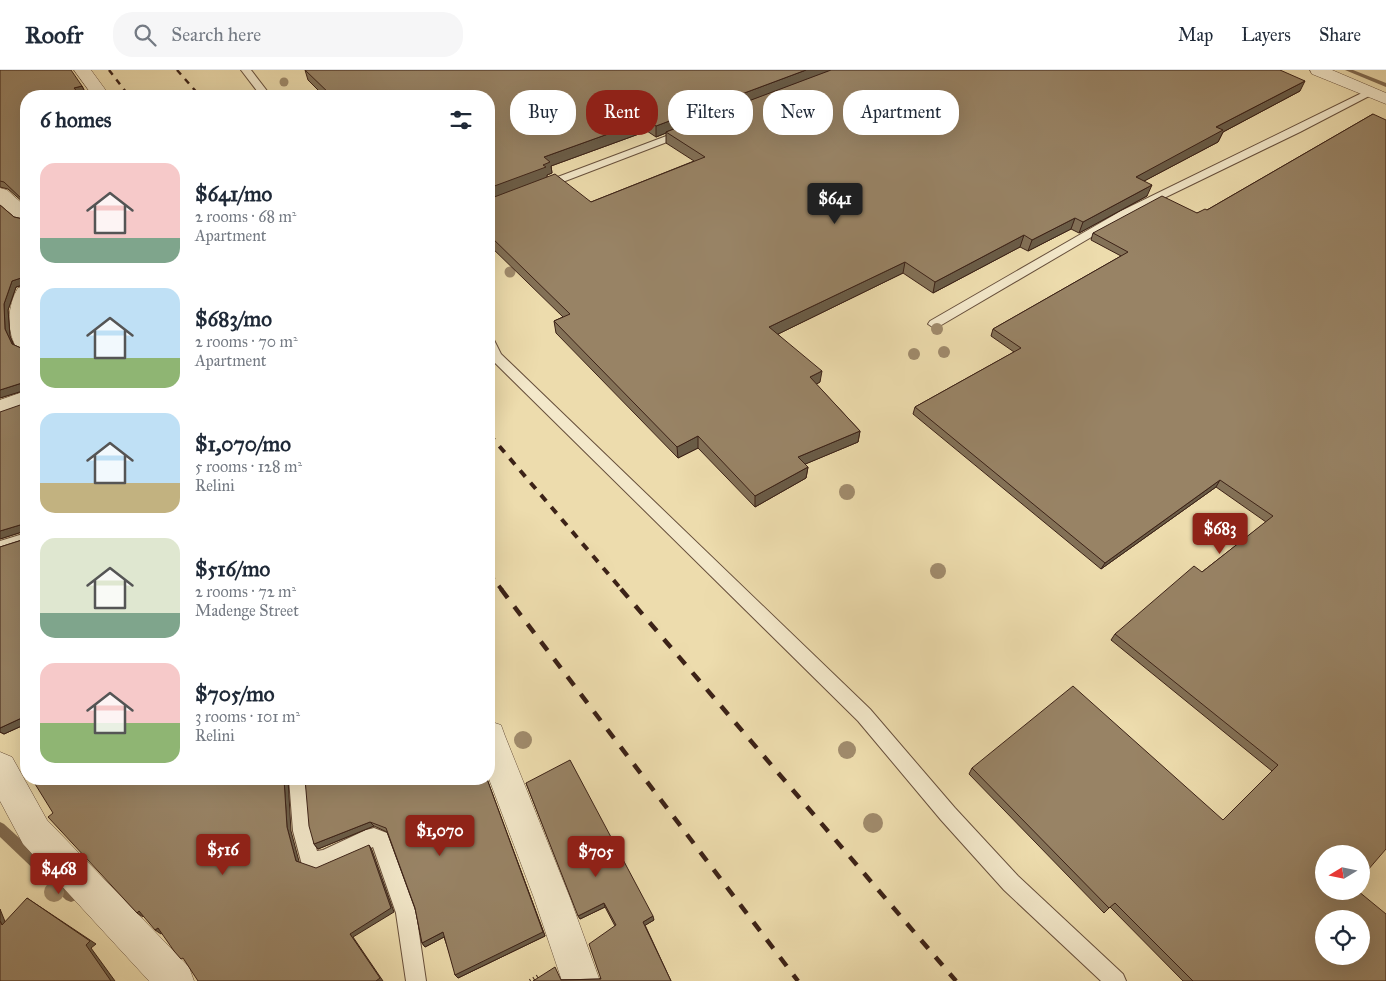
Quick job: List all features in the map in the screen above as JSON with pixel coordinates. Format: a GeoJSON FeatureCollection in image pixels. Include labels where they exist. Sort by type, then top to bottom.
{"type":"FeatureCollection","features":[{"type":"Feature","properties":{"kind":"street"},"geometry":{"type":"LineString","coordinates":[[82,70],[97,90]]}},
{"type":"Feature","properties":{"kind":"street"},"geometry":{"type":"LineString","coordinates":[[1318,70],[1386,99]]}},
{"type":"Feature","properties":{"kind":"street"},"geometry":{"type":"LineString","coordinates":[[0,194],[20,212]]}},
{"type":"Feature","properties":{"kind":"street"},"geometry":{"type":"LineString","coordinates":[[20,304],[20,321]]}},
{"type":"Feature","properties":{"kind":"street"},"geometry":{"type":"LineString","coordinates":[[0,410],[20,402]]}},
{"type":"Feature","properties":{"kind":"street"},"geometry":{"type":"LineString","coordinates":[[495,751],[552,898],[581,981]]}},
{"type":"Feature","properties":{"kind":"street"},"geometry":{"type":"LineString","coordinates":[[0,768],[35,832],[175,981]]}},
{"type":"Feature","properties":{"kind":"lane"},"geometry":{"type":"LineString","coordinates":[[246,70],[261,90]]}},
{"type":"Feature","properties":{"kind":"lane"},"geometry":{"type":"LineString","coordinates":[[934,324],[1125,213],[1297,130],[1370,92]]}},
{"type":"Feature","properties":{"kind":"lane"},"geometry":{"type":"LineString","coordinates":[[532,190],[675,135]]}},
{"type":"Feature","properties":{"kind":"lane"},"geometry":{"type":"LineString","coordinates":[[495,354],[864,715],[944,809],[1011,883],[1116,981]]}},
{"type":"Feature","properties":{"kind":"lane"},"geometry":{"type":"LineString","coordinates":[[0,547],[20,541]]}},
{"type":"Feature","properties":{"kind":"lane"},"geometry":{"type":"LineString","coordinates":[[298,785],[302,831],[309,858],[319,861],[366,839],[374,837],[380,840],[406,913],[416,981]]}},
{"type":"Feature","properties":{"kind":"building"},"geometry":{"type":"Polygon","coordinates":[[[0,70],[71,70],[82,86],[74,88],[76,90],[20,90],[20,197],[4,182],[0,181],[0,70]]]}},
{"type":"Feature","properties":{"kind":"building"},"geometry":{"type":"Polygon","coordinates":[[[305,70],[806,70],[752,90],[668,90],[668,122],[658,125],[658,90],[586,90],[586,135],[605,135],[544,157],[550,162],[543,165],[546,167],[495,186],[495,90],[326,90],[305,70]]]}},
{"type":"Feature","properties":{"kind":"building"},"geometry":{"type":"Polygon","coordinates":[[[831,70],[1280,70],[1305,81],[1216,127],[1223,130],[1136,177],[1152,185],[1083,222],[1075,218],[1032,240],[1024,235],[935,282],[905,262],[769,327],[822,371],[810,377],[860,431],[798,457],[808,467],[755,496],[698,436],[677,447],[554,321],[570,314],[495,241],[495,197],[555,174],[591,202],[705,157],[671,135],[753,135],[753,99],[763,96],[763,135],[833,135],[833,90],[778,90],[831,70]]]}},
{"type":"Feature","properties":{"kind":"building"},"geometry":{"type":"Polygon","coordinates":[[[1373,114],[1386,120],[1386,849],[1370,868],[1370,845],[1315,845],[1315,900],[1369,900],[1386,914],[1386,981],[1193,981],[1115,903],[1109,908],[972,768],[1073,686],[1223,820],[1278,765],[1115,634],[1194,566],[1202,572],[1273,516],[1220,480],[1105,563],[915,407],[1021,348],[993,329],[1128,252],[1093,233],[1162,196],[1197,213],[1205,209],[1207,210],[1373,114]]]}},
{"type":"Feature","properties":{"kind":"building"},"geometry":{"type":"Polygon","coordinates":[[[0,205],[14,217],[20,218],[20,278],[12,281],[4,304],[5,329],[12,344],[20,348],[20,384],[0,390],[0,205]]]}},
{"type":"Feature","properties":{"kind":"building"},"geometry":{"type":"Polygon","coordinates":[[[20,405],[20,525],[0,531],[0,412],[20,405]]]}},
{"type":"Feature","properties":{"kind":"building"},"geometry":{"type":"Polygon","coordinates":[[[20,541],[20,719],[0,728],[0,547],[20,541]]]}},
{"type":"Feature","properties":{"kind":"building"},"geometry":{"type":"Polygon","coordinates":[[[570,760],[653,916],[643,922],[671,981],[533,981],[555,967],[561,980],[601,979],[589,944],[616,925],[604,903],[578,916],[526,783],[570,760]]]}},
{"type":"Feature","properties":{"kind":"building"},"geometry":{"type":"Polygon","coordinates":[[[36,785],[284,785],[287,827],[296,861],[316,868],[369,845],[391,908],[350,934],[380,978],[376,981],[198,981],[183,958],[181,959],[174,951],[158,928],[155,930],[139,911],[137,913],[48,817],[53,813],[36,785]]]}},
{"type":"Feature","properties":{"kind":"building"},"geometry":{"type":"Polygon","coordinates":[[[306,785],[489,785],[543,932],[455,975],[443,932],[422,943],[415,908],[386,828],[370,822],[314,844],[309,826],[306,785]]]}},
{"type":"Feature","properties":{"kind":"building"},"geometry":{"type":"Polygon","coordinates":[[[27,898],[90,941],[86,945],[111,981],[0,981],[0,921],[2,925],[27,898]]]}},
{"type":"Feature","properties":{"kind":"waterway"},"geometry":{"type":"LineString","coordinates":[[1348,70],[1386,85]]}},
{"type":"Feature","properties":{"kind":"waterway"},"geometry":{"type":"LineString","coordinates":[[0,828],[71,895]]}},
{"type":"Feature","properties":{"kind":"railway"},"geometry":{"type":"LineString","coordinates":[[109,70],[124,90]]}},
{"type":"Feature","properties":{"kind":"railway"},"geometry":{"type":"LineString","coordinates":[[177,70],[195,90]]}},
{"type":"Feature","properties":{"kind":"railway"},"geometry":{"type":"LineString","coordinates":[[495,441],[622,590]]}},
{"type":"Feature","properties":{"kind":"railway"},"geometry":{"type":"LineString","coordinates":[[495,581],[502,590]]}},
{"type":"Feature","properties":{"kind":"railway"},"geometry":{"type":"LineString","coordinates":[[501,589],[798,981]]}},
{"type":"Feature","properties":{"kind":"railway"},"geometry":{"type":"LineString","coordinates":[[621,589],[956,981]]}}]}
